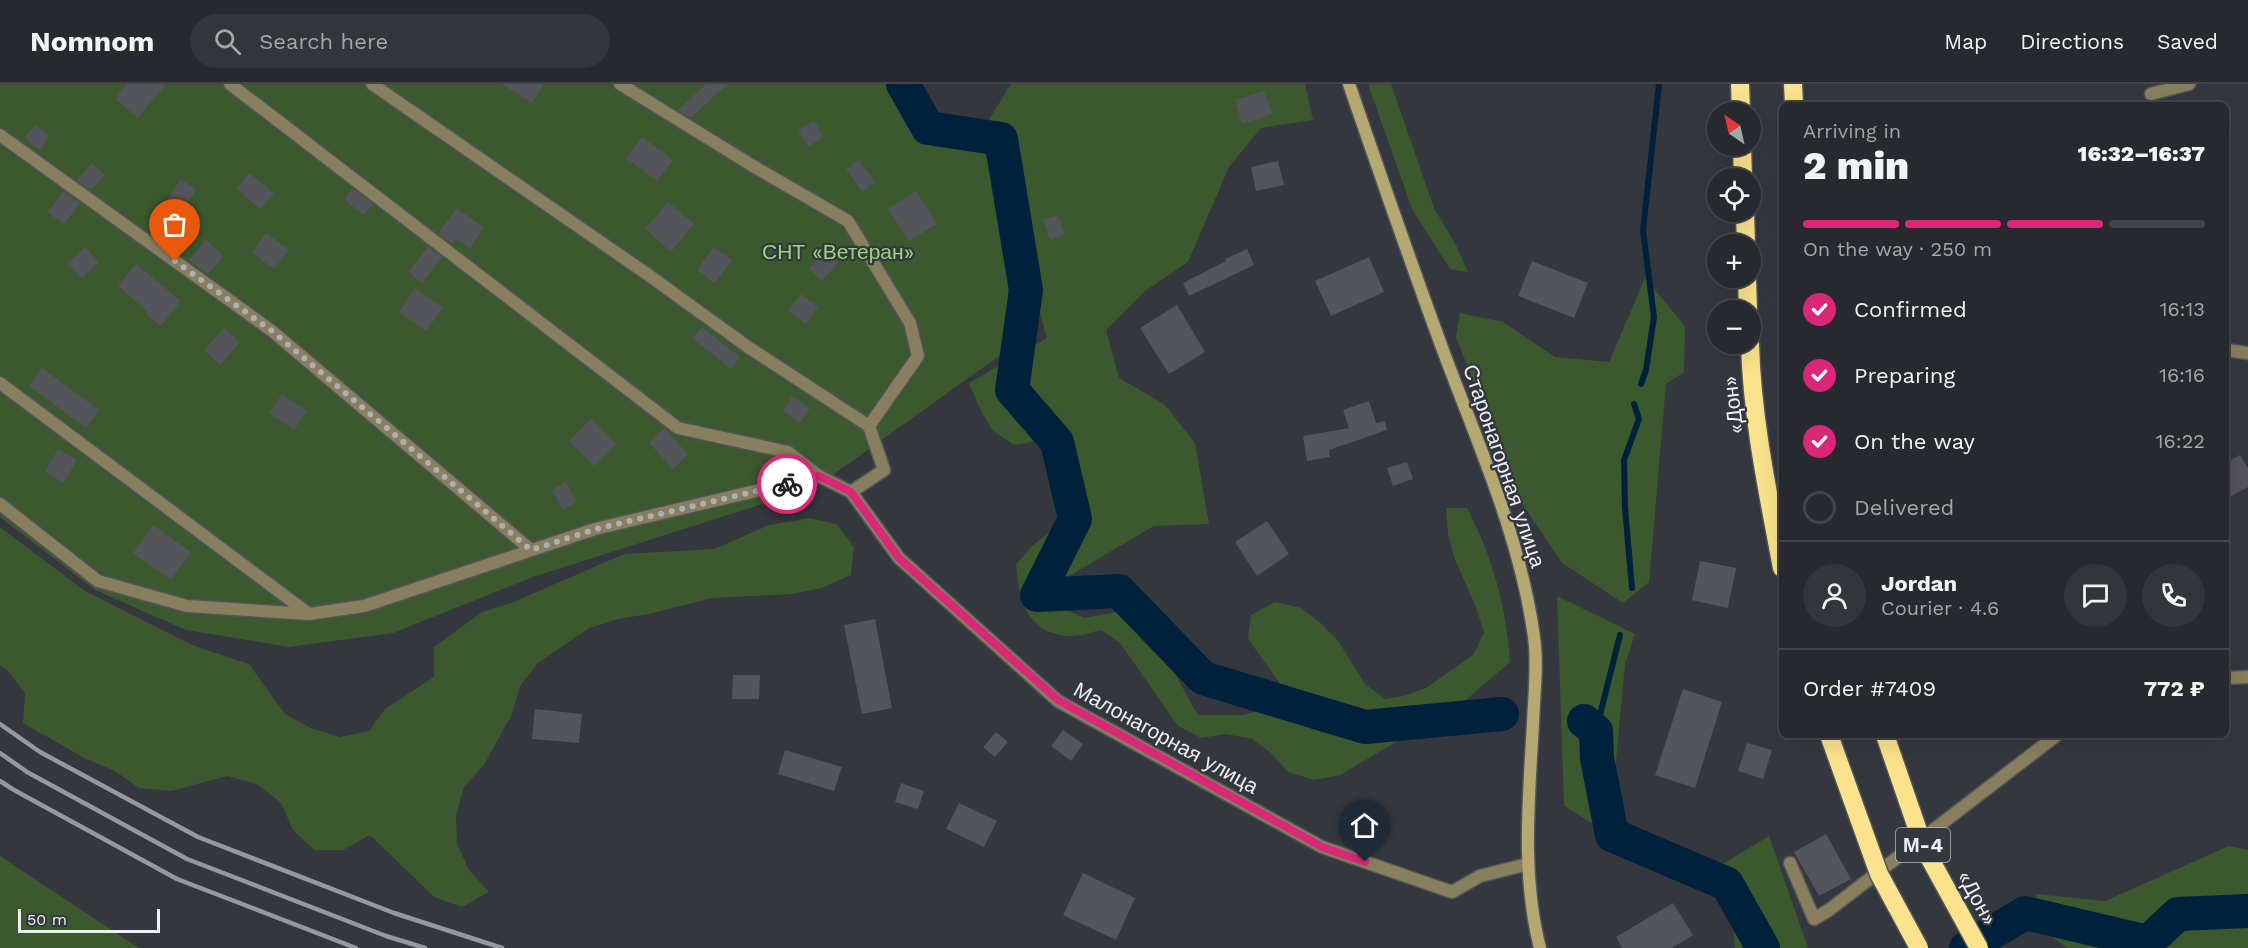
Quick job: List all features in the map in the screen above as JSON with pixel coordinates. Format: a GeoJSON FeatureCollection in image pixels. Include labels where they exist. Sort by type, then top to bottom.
{"type":"FeatureCollection","features":[{"type":"Feature","properties":{"kind":"highway"},"geometry":{"type":"LineString","coordinates":[[1740,84],[1741,102]]}},
{"type":"Feature","properties":{"kind":"highway"},"geometry":{"type":"LineString","coordinates":[[1793,84],[1794,102]]}},
{"type":"Feature","properties":{"kind":"highway","name":"«Дон»"},"geometry":{"type":"LineString","coordinates":[[1750,354],[1761,458],[1779,551]]}},
{"type":"Feature","properties":{"kind":"highway","name":"М-4"},"geometry":{"type":"LineString","coordinates":[[1830,738],[1879,873],[1919,948]]}},
{"type":"Feature","properties":{"kind":"highway","name":"«Дон»"},"geometry":{"type":"LineString","coordinates":[[1886,738],[1924,848],[1979,948]]}},
{"type":"Feature","properties":{"kind":"main road","name":"Старонагорная улица"},"geometry":{"type":"LineString","coordinates":[[1349,84],[1426,303],[1500,503],[1516,554],[1529,609],[1535,640],[1535,680],[1527,842],[1531,907],[1540,948]]}},
{"type":"Feature","properties":{"kind":"street"},"geometry":{"type":"LineString","coordinates":[[230,84],[678,428],[788,452],[819,476],[851,492],[884,471],[869,426],[748,347],[647,274],[372,84]]}},
{"type":"Feature","properties":{"kind":"street"},"geometry":{"type":"LineString","coordinates":[[621,84],[753,166],[848,221],[910,323],[918,356],[869,426]]}},
{"type":"Feature","properties":{"kind":"street"},"geometry":{"type":"LineString","coordinates":[[2151,94],[2190,84]]}},
{"type":"Feature","properties":{"kind":"street"},"geometry":{"type":"LineString","coordinates":[[0,135],[272,331],[531,550]]}},
{"type":"Feature","properties":{"kind":"street"},"geometry":{"type":"LineString","coordinates":[[2229,350],[2248,353]]}},
{"type":"Feature","properties":{"kind":"street"},"geometry":{"type":"LineString","coordinates":[[0,382],[309,614]]}},
{"type":"Feature","properties":{"kind":"street"},"geometry":{"type":"LineString","coordinates":[[0,504],[98,580],[187,606],[309,614],[364,606],[596,529],[819,476]]}},
{"type":"Feature","properties":{"kind":"street","name":"Малонагорная улица"},"geometry":{"type":"LineString","coordinates":[[851,492],[899,558],[1058,700],[1322,847],[1452,892],[1480,876],[1528,864]]}},
{"type":"Feature","properties":{"kind":"street"},"geometry":{"type":"LineString","coordinates":[[2229,678],[2248,676]]}},
{"type":"Feature","properties":{"kind":"street"},"geometry":{"type":"LineString","coordinates":[[1790,862],[1815,919],[2053,738]]}},
{"type":"Feature","properties":{"kind":"green space","name":"СНТ «Ветеран»"},"geometry":{"type":"Polygon","coordinates":[[[0,84],[908,84],[985,153],[1037,329],[816,487],[533,577],[393,633],[289,647],[186,630],[95,590],[0,517],[0,84]]]}},
{"type":"Feature","properties":{"kind":"green space"},"geometry":{"type":"Polygon","coordinates":[[[1011,84],[1305,84],[1313,120],[1261,128],[1229,167],[1188,262],[1145,291],[1106,330],[1119,378],[1164,404],[1195,443],[1209,524],[1154,526],[1064,579],[1054,605],[1085,618],[1122,611],[1161,653],[1198,715],[1243,715],[1275,707],[1279,682],[1248,639],[1251,615],[1275,602],[1301,608],[1322,624],[1339,642],[1365,684],[1385,699],[1403,696],[1426,688],[1473,655],[1484,633],[1476,607],[1455,560],[1448,534],[1446,508],[1467,508],[1484,544],[1497,583],[1506,622],[1510,662],[1461,704],[1340,775],[1314,780],[1288,772],[1271,753],[1252,739],[1226,734],[1201,738],[1178,726],[1120,643],[1101,630],[1076,636],[1058,634],[1046,630],[1029,614],[1023,603],[1016,564],[1033,545],[1054,529],[1066,505],[1071,480],[1064,454],[1041,440],[1014,445],[993,431],[969,383],[1047,338],[987,123],[1011,84]]]}},
{"type":"Feature","properties":{"kind":"green space"},"geometry":{"type":"Polygon","coordinates":[[[1368,84],[1391,84],[1434,208],[1456,245],[1468,272],[1450,269],[1412,209],[1368,84]]]}},
{"type":"Feature","properties":{"kind":"green space"},"geometry":{"type":"Polygon","coordinates":[[[1645,278],[1685,326],[1684,372],[1666,384],[1649,582],[1623,603],[1562,563],[1521,502],[1456,337],[1460,313],[1503,322],[1555,357],[1609,362],[1645,278]]]}},
{"type":"Feature","properties":{"kind":"green space"},"geometry":{"type":"Polygon","coordinates":[[[809,518],[837,524],[854,547],[851,575],[822,588],[792,594],[712,598],[649,614],[618,619],[589,628],[538,663],[520,686],[512,714],[484,765],[464,787],[456,816],[457,844],[469,870],[489,892],[462,907],[434,897],[370,835],[343,850],[314,850],[293,830],[281,803],[257,784],[227,776],[171,791],[139,788],[115,771],[86,759],[23,723],[25,693],[7,670],[0,665],[0,527],[85,591],[192,645],[249,664],[285,714],[311,728],[340,737],[369,731],[385,709],[434,677],[434,647],[482,612],[511,603],[624,554],[714,549],[769,525],[809,518]]]}},
{"type":"Feature","properties":{"kind":"green space"},"geometry":{"type":"Polygon","coordinates":[[[1557,596],[1635,634],[1625,664],[1613,794],[1593,824],[1564,806],[1557,596]]]}},
{"type":"Feature","properties":{"kind":"green space"},"geometry":{"type":"Polygon","coordinates":[[[1769,836],[1808,948],[1735,948],[1732,912],[1721,865],[1769,836]]]}},
{"type":"Feature","properties":{"kind":"green space"},"geometry":{"type":"Polygon","coordinates":[[[2229,846],[2248,850],[2248,948],[2067,948],[2041,929],[2036,894],[2105,901],[2229,846]]]}},
{"type":"Feature","properties":{"kind":"green space"},"geometry":{"type":"Polygon","coordinates":[[[0,856],[139,948],[0,948],[0,856]]]}},
{"type":"Feature","properties":{"kind":"building"},"geometry":{"type":"Polygon","coordinates":[[[127,84],[166,84],[138,118],[115,99],[127,84]]]}},
{"type":"Feature","properties":{"kind":"building"},"geometry":{"type":"Polygon","coordinates":[[[502,84],[544,84],[532,103],[502,84]]]}},
{"type":"Feature","properties":{"kind":"building"},"geometry":{"type":"Polygon","coordinates":[[[706,84],[728,84],[690,118],[678,110],[706,84]]]}},
{"type":"Feature","properties":{"kind":"building"},"geometry":{"type":"Polygon","coordinates":[[[1264,91],[1272,114],[1242,124],[1235,100],[1264,91]]]}},
{"type":"Feature","properties":{"kind":"building"},"geometry":{"type":"Polygon","coordinates":[[[814,121],[824,137],[808,147],[798,130],[814,121]]]}},
{"type":"Feature","properties":{"kind":"building"},"geometry":{"type":"Polygon","coordinates":[[[35,125],[50,136],[40,150],[24,138],[35,125]]]}},
{"type":"Feature","properties":{"kind":"building"},"geometry":{"type":"Polygon","coordinates":[[[642,137],[673,160],[657,181],[626,158],[642,137]]]}},
{"type":"Feature","properties":{"kind":"building"},"geometry":{"type":"Polygon","coordinates":[[[859,160],[875,182],[862,192],[846,169],[859,160]]]}},
{"type":"Feature","properties":{"kind":"building"},"geometry":{"type":"Polygon","coordinates":[[[1278,161],[1284,185],[1256,191],[1251,167],[1278,161]]]}},
{"type":"Feature","properties":{"kind":"building"},"geometry":{"type":"Polygon","coordinates":[[[92,163],[105,175],[91,190],[77,180],[92,163]]]}},
{"type":"Feature","properties":{"kind":"building"},"geometry":{"type":"Polygon","coordinates":[[[249,173],[274,193],[261,209],[236,189],[249,173]]]}},
{"type":"Feature","properties":{"kind":"building"},"geometry":{"type":"Polygon","coordinates":[[[181,179],[196,190],[182,210],[167,200],[181,179]]]}},
{"type":"Feature","properties":{"kind":"building"},"geometry":{"type":"Polygon","coordinates":[[[352,188],[373,204],[364,215],[344,200],[352,188]]]}},
{"type":"Feature","properties":{"kind":"building"},"geometry":{"type":"Polygon","coordinates":[[[916,191],[937,224],[909,241],[888,209],[916,191]]]}},
{"type":"Feature","properties":{"kind":"building"},"geometry":{"type":"Polygon","coordinates":[[[63,192],[80,203],[64,224],[47,212],[63,192]]]}},
{"type":"Feature","properties":{"kind":"building"},"geometry":{"type":"Polygon","coordinates":[[[668,202],[694,224],[671,252],[645,229],[668,202]]]}},
{"type":"Feature","properties":{"kind":"building"},"geometry":{"type":"Polygon","coordinates":[[[456,208],[484,227],[470,248],[457,239],[452,244],[438,234],[456,208]]]}},
{"type":"Feature","properties":{"kind":"building"},"geometry":{"type":"Polygon","coordinates":[[[1058,215],[1065,235],[1050,240],[1043,220],[1058,215]]]}},
{"type":"Feature","properties":{"kind":"building"},"geometry":{"type":"Polygon","coordinates":[[[266,233],[289,250],[274,269],[252,253],[266,233]]]}},
{"type":"Feature","properties":{"kind":"building"},"geometry":{"type":"Polygon","coordinates":[[[206,240],[224,256],[208,274],[189,260],[206,240]]]}},
{"type":"Feature","properties":{"kind":"building"},"geometry":{"type":"Polygon","coordinates":[[[85,247],[99,262],[82,278],[67,264],[85,247]]]}},
{"type":"Feature","properties":{"kind":"building"},"geometry":{"type":"Polygon","coordinates":[[[428,247],[442,257],[422,283],[408,272],[428,247]]]}},
{"type":"Feature","properties":{"kind":"building"},"geometry":{"type":"Polygon","coordinates":[[[713,247],[732,260],[715,283],[697,270],[713,247]]]}},
{"type":"Feature","properties":{"kind":"building"},"geometry":{"type":"Polygon","coordinates":[[[1247,249],[1254,265],[1189,296],[1183,283],[1247,249]]]}},
{"type":"Feature","properties":{"kind":"building"},"geometry":{"type":"Polygon","coordinates":[[[825,251],[838,263],[822,281],[809,269],[825,251]]]}},
{"type":"Feature","properties":{"kind":"building"},"geometry":{"type":"Polygon","coordinates":[[[1369,257],[1384,292],[1331,316],[1315,281],[1369,257]]]}},
{"type":"Feature","properties":{"kind":"building"},"geometry":{"type":"Polygon","coordinates":[[[1532,261],[1588,283],[1574,318],[1518,296],[1532,261]]]}},
{"type":"Feature","properties":{"kind":"building"},"geometry":{"type":"Polygon","coordinates":[[[136,264],[181,301],[161,326],[118,286],[136,264]]]}},
{"type":"Feature","properties":{"kind":"building"},"geometry":{"type":"Polygon","coordinates":[[[415,288],[443,308],[426,331],[399,312],[415,288]]]}},
{"type":"Feature","properties":{"kind":"building"},"geometry":{"type":"Polygon","coordinates":[[[801,294],[818,307],[806,324],[788,311],[801,294]]]}},
{"type":"Feature","properties":{"kind":"building"},"geometry":{"type":"Polygon","coordinates":[[[1177,305],[1205,352],[1169,374],[1140,328],[1177,305]]]}},
{"type":"Feature","properties":{"kind":"building"},"geometry":{"type":"Polygon","coordinates":[[[702,327],[740,357],[731,369],[693,339],[702,327]]]}},
{"type":"Feature","properties":{"kind":"building"},"geometry":{"type":"Polygon","coordinates":[[[224,328],[240,342],[220,365],[204,350],[224,328]]]}},
{"type":"Feature","properties":{"kind":"building"},"geometry":{"type":"Polygon","coordinates":[[[42,368],[99,410],[86,428],[29,386],[42,368]]]}},
{"type":"Feature","properties":{"kind":"building"},"geometry":{"type":"Polygon","coordinates":[[[282,394],[307,411],[294,430],[269,413],[282,394]]]}},
{"type":"Feature","properties":{"kind":"building"},"geometry":{"type":"Polygon","coordinates":[[[792,396],[810,408],[800,423],[783,411],[792,396]]]}},
{"type":"Feature","properties":{"kind":"building"},"geometry":{"type":"Polygon","coordinates":[[[1369,401],[1376,423],[1385,421],[1387,430],[1329,450],[1330,457],[1307,461],[1303,436],[1349,428],[1343,410],[1369,401]]]}},
{"type":"Feature","properties":{"kind":"building"},"geometry":{"type":"Polygon","coordinates":[[[591,419],[616,444],[594,466],[569,441],[591,419]]]}},
{"type":"Feature","properties":{"kind":"building"},"geometry":{"type":"Polygon","coordinates":[[[664,428],[688,454],[673,469],[649,443],[664,428]]]}},
{"type":"Feature","properties":{"kind":"building"},"geometry":{"type":"Polygon","coordinates":[[[58,449],[77,460],[64,483],[45,472],[58,449]]]}},
{"type":"Feature","properties":{"kind":"building"},"geometry":{"type":"Polygon","coordinates":[[[2240,455],[2248,468],[2248,487],[2229,497],[2229,461],[2240,455]]]}},
{"type":"Feature","properties":{"kind":"building"},"geometry":{"type":"Polygon","coordinates":[[[1407,462],[1413,479],[1393,486],[1387,468],[1407,462]]]}},
{"type":"Feature","properties":{"kind":"building"},"geometry":{"type":"Polygon","coordinates":[[[566,482],[577,502],[563,510],[552,490],[566,482]]]}},
{"type":"Feature","properties":{"kind":"building"},"geometry":{"type":"Polygon","coordinates":[[[1267,521],[1289,554],[1257,576],[1235,542],[1267,521]]]}},
{"type":"Feature","properties":{"kind":"building"},"geometry":{"type":"Polygon","coordinates":[[[153,525],[191,552],[171,580],[133,553],[153,525]]]}},
{"type":"Feature","properties":{"kind":"building"},"geometry":{"type":"Polygon","coordinates":[[[1700,561],[1736,568],[1728,608],[1692,600],[1700,561]]]}},
{"type":"Feature","properties":{"kind":"building"},"geometry":{"type":"Polygon","coordinates":[[[875,619],[892,708],[862,714],[844,625],[875,619]]]}},
{"type":"Feature","properties":{"kind":"building"},"geometry":{"type":"Polygon","coordinates":[[[733,675],[760,675],[759,699],[732,699],[733,675]]]}},
{"type":"Feature","properties":{"kind":"building"},"geometry":{"type":"Polygon","coordinates":[[[1683,689],[1722,702],[1695,788],[1655,775],[1683,689]]]}},
{"type":"Feature","properties":{"kind":"building"},"geometry":{"type":"Polygon","coordinates":[[[535,709],[582,714],[579,743],[532,739],[535,709]]]}},
{"type":"Feature","properties":{"kind":"building"},"geometry":{"type":"Polygon","coordinates":[[[1063,730],[1083,744],[1071,761],[1051,746],[1063,730]]]}},
{"type":"Feature","properties":{"kind":"building"},"geometry":{"type":"Polygon","coordinates":[[[996,732],[1008,742],[995,757],[983,747],[996,732]]]}},
{"type":"Feature","properties":{"kind":"building"},"geometry":{"type":"Polygon","coordinates":[[[1747,743],[1772,750],[1763,779],[1738,771],[1747,743]]]}},
{"type":"Feature","properties":{"kind":"building"},"geometry":{"type":"Polygon","coordinates":[[[785,750],[842,767],[834,791],[778,774],[785,750]]]}},
{"type":"Feature","properties":{"kind":"building"},"geometry":{"type":"Polygon","coordinates":[[[901,783],[924,791],[918,809],[895,802],[901,783]]]}},
{"type":"Feature","properties":{"kind":"building"},"geometry":{"type":"Polygon","coordinates":[[[959,803],[997,821],[984,847],[946,829],[959,803]]]}},
{"type":"Feature","properties":{"kind":"building"},"geometry":{"type":"Polygon","coordinates":[[[1826,834],[1851,879],[1819,896],[1794,852],[1826,834]]]}},
{"type":"Feature","properties":{"kind":"building"},"geometry":{"type":"Polygon","coordinates":[[[1083,873],[1135,898],[1116,940],[1063,915],[1083,873]]]}},
{"type":"Feature","properties":{"kind":"building"},"geometry":{"type":"Polygon","coordinates":[[[1673,903],[1693,935],[1672,948],[1622,948],[1616,937],[1673,903]]]}},
{"type":"Feature","properties":{"kind":"waterway"},"geometry":{"type":"LineString","coordinates":[[903,84],[928,128],[1001,139],[1026,290],[1012,390],[1057,442],[1075,519],[1037,595],[1119,591],[1203,678],[1365,727],[1502,714]]}},
{"type":"Feature","properties":{"kind":"waterway"},"geometry":{"type":"LineString","coordinates":[[1641,384],[1646,370],[1654,317],[1643,230],[1659,84]]}},
{"type":"Feature","properties":{"kind":"waterway"},"geometry":{"type":"LineString","coordinates":[[1632,588],[1625,508],[1624,460],[1639,419],[1634,404]]}},
{"type":"Feature","properties":{"kind":"waterway"},"geometry":{"type":"LineString","coordinates":[[1596,731],[1620,635]]}},
{"type":"Feature","properties":{"kind":"waterway"},"geometry":{"type":"LineString","coordinates":[[1584,721],[1596,731],[1597,758],[1612,835],[1727,884],[1763,948]]}},
{"type":"Feature","properties":{"kind":"waterway"},"geometry":{"type":"LineString","coordinates":[[1966,948],[2025,913],[2148,942],[2178,914],[2248,911]]}},
{"type":"Feature","properties":{"kind":"railway"},"geometry":{"type":"LineString","coordinates":[[0,724],[40,752],[198,837],[394,913],[502,948]]}},
{"type":"Feature","properties":{"kind":"railway"},"geometry":{"type":"LineString","coordinates":[[0,753],[27,772],[187,859],[386,936],[425,948]]}},
{"type":"Feature","properties":{"kind":"railway"},"geometry":{"type":"LineString","coordinates":[[0,781],[177,879],[356,948]]}},
{"type":"Feature","properties":{"kind":"way so far"},"geometry":{"type":"LineString","coordinates":[[175,261],[272,331],[531,550],[596,529],[787,484]]}},
{"type":"Feature","properties":{"kind":"route"},"geometry":{"type":"LineString","coordinates":[[787,484],[819,476],[851,492],[899,558],[1058,700],[1322,847],[1365,862]]}}]}
